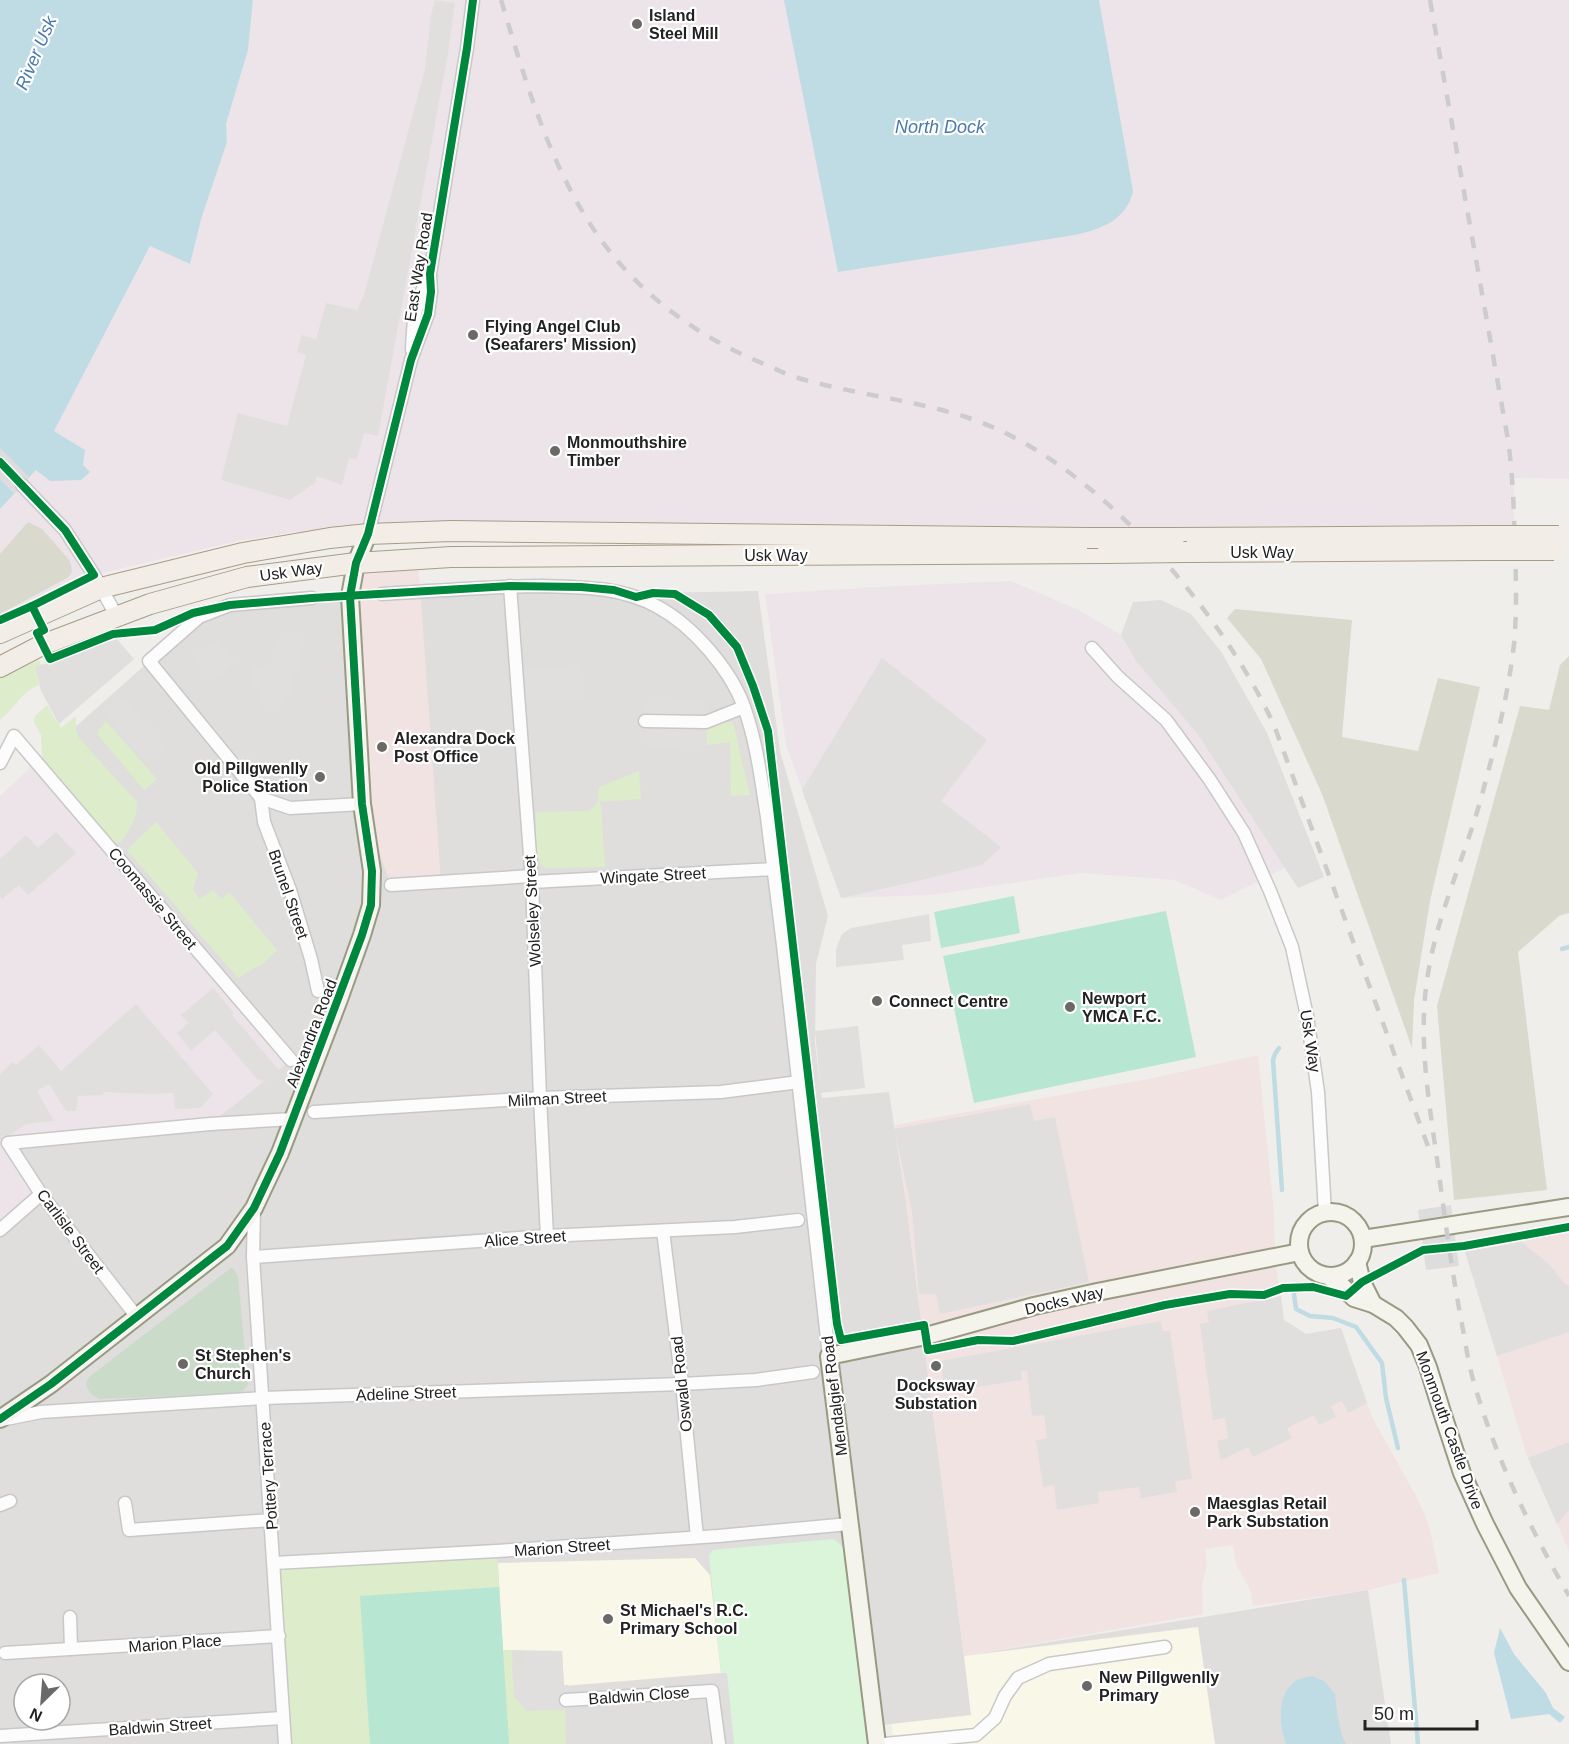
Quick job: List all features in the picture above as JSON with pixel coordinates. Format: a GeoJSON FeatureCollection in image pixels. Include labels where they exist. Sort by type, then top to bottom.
{"type":"FeatureCollection","features":[{"type":"Feature","properties":{"kind":"main road","name":"Usk Way"},"geometry":{"type":"LineString","coordinates":[[0,633],[101,588],[243,554],[318,540],[368,534],[451,531],[1088,538],[1180,545],[1563,543]]}},
{"type":"Feature","properties":{"kind":"main road","name":"Usk Way"},"geometry":{"type":"LineString","coordinates":[[0,667],[42,645],[150,604],[247,578],[356,563],[451,557],[1107,553],[1180,545]]}},
{"type":"Feature","properties":{"kind":"street","name":"East Way Road"},"geometry":{"type":"LineString","coordinates":[[368,534],[411,360],[428,314],[431,292],[430,274],[473,0]]}},
{"type":"Feature","properties":{"kind":"street"},"geometry":{"type":"LineString","coordinates":[[22,485],[65,530],[117,617]]}},
{"type":"Feature","properties":{"kind":"street","name":"Alexandra Road"},"geometry":{"type":"LineString","coordinates":[[0,1420],[51,1384],[227,1246],[254,1208],[280,1153],[354,957],[371,905],[372,871],[362,804],[350,596],[356,563],[368,534]]}},
{"type":"Feature","properties":{"kind":"street","name":"Mendalgief Road"},"geometry":{"type":"LineString","coordinates":[[382,594],[510,586],[614,590],[658,607],[681,623],[720,664],[744,707],[755,746],[774,869],[829,1356],[877,1744]]}},
{"type":"Feature","properties":{"kind":"street","name":"Wolseley Street"},"geometry":{"type":"LineString","coordinates":[[510,586],[532,879],[547,1236]]}},
{"type":"Feature","properties":{"kind":"street","name":"Brunel Street"},"geometry":{"type":"LineString","coordinates":[[312,598],[230,605],[199,617],[148,661],[261,798],[264,822],[290,890],[311,959],[318,991]]}},
{"type":"Feature","properties":{"kind":"street","name":"Usk Way"},"geometry":{"type":"LineString","coordinates":[[1092,648],[1118,677],[1166,720],[1210,780],[1244,833],[1270,891],[1292,947],[1307,1016],[1318,1092],[1325,1213]]}},
{"type":"Feature","properties":{"kind":"street"},"geometry":{"type":"LineString","coordinates":[[645,721],[706,722],[744,707]]}},
{"type":"Feature","properties":{"kind":"street","name":"Coomassie Street"},"geometry":{"type":"LineString","coordinates":[[0,763],[14,736],[291,1060]]}},
{"type":"Feature","properties":{"kind":"street"},"geometry":{"type":"LineString","coordinates":[[261,798],[290,808],[362,804]]}},
{"type":"Feature","properties":{"kind":"street","name":"Wingate Street"},"geometry":{"type":"LineString","coordinates":[[391,885],[774,869]]}},
{"type":"Feature","properties":{"kind":"street","name":"Milman Street"},"geometry":{"type":"LineString","coordinates":[[314,1112],[540,1098],[721,1092],[799,1082]]}},
{"type":"Feature","properties":{"kind":"street","name":"Carlisle Street"},"geometry":{"type":"LineString","coordinates":[[137,1317],[41,1194],[8,1143],[210,1124],[293,1119]]}},
{"type":"Feature","properties":{"kind":"street"},"geometry":{"type":"LineString","coordinates":[[0,1230],[41,1194]]}},
{"type":"Feature","properties":{"kind":"street"},"geometry":{"type":"LineString","coordinates":[[1363,1239],[1569,1207]]}},
{"type":"Feature","properties":{"kind":"street","name":"Pottery Terrace"},"geometry":{"type":"LineString","coordinates":[[254,1208],[253,1257],[285,1744]]}},
{"type":"Feature","properties":{"kind":"street"},"geometry":{"type":"LineString","coordinates":[[1325,1213],[1338,1214],[1350,1219],[1363,1239],[1361,1257],[1354,1267],[1345,1273],[1328,1276],[1318,1273],[1308,1267],[1300,1252],[1299,1240],[1309,1221],[1325,1213]]}},
{"type":"Feature","properties":{"kind":"street","name":"Alice Street"},"geometry":{"type":"LineString","coordinates":[[253,1257],[547,1236],[663,1232],[798,1220]]}},
{"type":"Feature","properties":{"kind":"street","name":"Oswald Road"},"geometry":{"type":"LineString","coordinates":[[663,1232],[682,1384],[697,1538]]}},
{"type":"Feature","properties":{"kind":"street","name":"Docks Way"},"geometry":{"type":"LineString","coordinates":[[829,1356],[926,1336],[1034,1306],[1097,1292],[1300,1252]]}},
{"type":"Feature","properties":{"kind":"street"},"geometry":{"type":"LineString","coordinates":[[1357,1262],[1362,1282],[1373,1304]]}},
{"type":"Feature","properties":{"kind":"street","name":"Monmouth Castle Drive"},"geometry":{"type":"LineString","coordinates":[[1328,1276],[1354,1298],[1373,1304],[1396,1318],[1419,1345],[1428,1366],[1462,1473],[1485,1524],[1518,1588],[1569,1662]]}},
{"type":"Feature","properties":{"kind":"street","name":"Adeline Street"},"geometry":{"type":"LineString","coordinates":[[0,1420],[42,1412],[263,1398],[682,1384],[756,1380],[813,1372]]}},
{"type":"Feature","properties":{"kind":"street"},"geometry":{"type":"LineString","coordinates":[[125,1503],[129,1530],[271,1520]]}},
{"type":"Feature","properties":{"kind":"street","name":"Marion Street"},"geometry":{"type":"LineString","coordinates":[[274,1563],[697,1538],[849,1524]]}},
{"type":"Feature","properties":{"kind":"street"},"geometry":{"type":"LineString","coordinates":[[70,1617],[72,1649]]}},
{"type":"Feature","properties":{"kind":"street","name":"Marion Place"},"geometry":{"type":"LineString","coordinates":[[5,1653],[279,1636]]}},
{"type":"Feature","properties":{"kind":"street"},"geometry":{"type":"LineString","coordinates":[[885,1744],[976,1735],[994,1718],[1005,1696],[1018,1678],[1049,1664],[1165,1647]]}},
{"type":"Feature","properties":{"kind":"street","name":"Baldwin Close"},"geometry":{"type":"LineString","coordinates":[[566,1700],[712,1690],[719,1744]]}},
{"type":"Feature","properties":{"kind":"street","name":"Baldwin Street"},"geometry":{"type":"LineString","coordinates":[[0,1736],[284,1718]]}},
{"type":"Feature","properties":{"kind":"shaded area"},"geometry":{"type":"Polygon","coordinates":[[[253,0],[1569,0],[1569,479],[1514,478],[1514,536],[296,532],[238,541],[94,575],[0,618],[0,509],[36,470],[83,465],[85,450],[54,431],[150,246],[190,264],[202,216],[227,142],[226,124],[248,50],[253,0]]]}},
{"type":"Feature","properties":{"kind":"shaded area"},"geometry":{"type":"Polygon","coordinates":[[[435,0],[455,3],[448,53],[378,436],[364,433],[357,459],[349,458],[342,485],[317,476],[315,483],[290,500],[221,480],[238,413],[287,426],[306,355],[297,352],[302,335],[316,339],[326,303],[357,310],[364,295],[425,69],[431,15],[435,0]]]}},
{"type":"Feature","properties":{"kind":"shaded area"},"geometry":{"type":"Polygon","coordinates":[[[28,522],[42,529],[70,561],[72,571],[69,577],[0,614],[0,554],[28,522]]]}},
{"type":"Feature","properties":{"kind":"shaded area"},"geometry":{"type":"Polygon","coordinates":[[[418,559],[441,882],[391,885],[362,804],[356,563],[418,559]]]}},
{"type":"Feature","properties":{"kind":"shaded area"},"geometry":{"type":"Polygon","coordinates":[[[1011,581],[1079,610],[1121,635],[1136,661],[1198,735],[1285,868],[1221,900],[1174,880],[1080,873],[931,895],[841,898],[786,745],[765,594],[1011,581]]]}},
{"type":"Feature","properties":{"kind":"shaded area"},"geometry":{"type":"Polygon","coordinates":[[[510,586],[636,597],[653,593],[758,591],[780,751],[828,916],[816,964],[815,1044],[822,1098],[889,1092],[906,1202],[964,1656],[1368,1590],[1391,1744],[894,1744],[891,1724],[874,1726],[876,1744],[0,1744],[0,1230],[37,761],[199,617],[230,605],[510,586]]]}},
{"type":"Feature","properties":{"kind":"shaded area"},"geometry":{"type":"Polygon","coordinates":[[[1161,600],[1191,614],[1222,653],[1267,733],[1324,877],[1298,888],[1198,735],[1136,661],[1121,635],[1133,602],[1161,600]]]}},
{"type":"Feature","properties":{"kind":"shaded area"},"geometry":{"type":"Polygon","coordinates":[[[1235,609],[1352,620],[1342,737],[1418,751],[1438,678],[1480,687],[1430,901],[1414,1000],[1412,1048],[1322,794],[1261,659],[1227,618],[1235,609]]]}},
{"type":"Feature","properties":{"kind":"shaded area"},"geometry":{"type":"Polygon","coordinates":[[[218,638],[235,663],[213,682],[192,658],[218,638]]]}},
{"type":"Feature","properties":{"kind":"shaded area"},"geometry":{"type":"Polygon","coordinates":[[[304,638],[303,652],[300,655],[301,670],[291,671],[294,696],[283,696],[283,704],[264,706],[252,680],[254,678],[251,668],[280,661],[278,639],[304,638]]]}},
{"type":"Feature","properties":{"kind":"shaded area"},"geometry":{"type":"Polygon","coordinates":[[[117,639],[134,659],[59,724],[41,691],[35,667],[117,639]]]}},
{"type":"Feature","properties":{"kind":"shaded area"},"geometry":{"type":"Polygon","coordinates":[[[1569,656],[1569,913],[1559,916],[1518,952],[1547,1190],[1454,1200],[1437,1006],[1520,706],[1549,710],[1560,665],[1569,656]]]}},
{"type":"Feature","properties":{"kind":"shaded area"},"geometry":{"type":"Polygon","coordinates":[[[882,658],[987,740],[941,801],[1001,847],[982,865],[841,898],[802,790],[882,658]]]}},
{"type":"Feature","properties":{"kind":"shaded area"},"geometry":{"type":"Polygon","coordinates":[[[582,665],[584,699],[523,701],[521,668],[582,665]]]}},
{"type":"Feature","properties":{"kind":"shaded area"},"geometry":{"type":"Polygon","coordinates":[[[123,697],[165,747],[146,763],[104,713],[123,697]]]}},
{"type":"Feature","properties":{"kind":"shaded area"},"geometry":{"type":"Polygon","coordinates":[[[705,701],[707,745],[647,747],[645,703],[705,701]]]}},
{"type":"Feature","properties":{"kind":"shaded area"},"geometry":{"type":"Polygon","coordinates":[[[37,761],[291,1060],[210,1124],[9,1143],[41,1194],[0,1230],[0,796],[37,761]]]}},
{"type":"Feature","properties":{"kind":"shaded area"},"geometry":{"type":"Polygon","coordinates":[[[56,832],[76,853],[28,895],[19,885],[2,899],[0,896],[0,859],[26,835],[38,848],[56,832]]]}},
{"type":"Feature","properties":{"kind":"shaded area"},"geometry":{"type":"Polygon","coordinates":[[[929,914],[931,941],[902,945],[904,960],[836,967],[836,949],[842,934],[851,928],[929,914]]]}},
{"type":"Feature","properties":{"kind":"shaded area"},"geometry":{"type":"Polygon","coordinates":[[[213,988],[234,1013],[232,1015],[279,1070],[264,1081],[257,1079],[215,1030],[191,1051],[177,1033],[188,1023],[181,1015],[213,988]]]}},
{"type":"Feature","properties":{"kind":"shaded area"},"geometry":{"type":"Polygon","coordinates":[[[136,1004],[213,1094],[200,1108],[175,1109],[174,1093],[104,1092],[103,1095],[78,1096],[76,1111],[66,1111],[49,1084],[37,1091],[54,1121],[26,1124],[0,1142],[0,1074],[13,1062],[16,1065],[39,1045],[61,1071],[136,1004]]]}},
{"type":"Feature","properties":{"kind":"shaded area"},"geometry":{"type":"Polygon","coordinates":[[[858,1026],[865,1088],[821,1093],[815,1031],[858,1026]]]}},
{"type":"Feature","properties":{"kind":"shaded area"},"geometry":{"type":"Polygon","coordinates":[[[1258,1055],[1274,1213],[1275,1258],[1284,1320],[1306,1334],[1341,1328],[1372,1417],[1425,1515],[1439,1573],[1368,1590],[1253,1606],[1251,1592],[1236,1564],[1233,1545],[1205,1549],[1207,1565],[1202,1585],[1203,1614],[964,1656],[895,1125],[1153,1078],[1258,1055]]]}},
{"type":"Feature","properties":{"kind":"shaded area"},"geometry":{"type":"Polygon","coordinates":[[[1030,1104],[1034,1121],[1055,1117],[1089,1282],[940,1314],[936,1294],[919,1294],[912,1211],[894,1129],[1030,1104]]]}},
{"type":"Feature","properties":{"kind":"shaded area"},"geometry":{"type":"Polygon","coordinates":[[[1569,1227],[1569,1551],[1526,1453],[1464,1246],[1569,1227]]]}},
{"type":"Feature","properties":{"kind":"shaded area"},"geometry":{"type":"Polygon","coordinates":[[[1522,1242],[1550,1265],[1569,1286],[1569,1332],[1497,1356],[1465,1252],[1522,1242]]]}},
{"type":"Feature","properties":{"kind":"shaded area"},"geometry":{"type":"Polygon","coordinates":[[[1281,1296],[1284,1320],[1306,1334],[1341,1328],[1367,1403],[1348,1413],[1342,1401],[1331,1406],[1336,1417],[1319,1425],[1314,1415],[1287,1428],[1292,1438],[1253,1457],[1248,1447],[1221,1460],[1217,1441],[1228,1438],[1225,1418],[1213,1420],[1200,1324],[1209,1322],[1207,1311],[1281,1296]]]}},
{"type":"Feature","properties":{"kind":"shaded area"},"geometry":{"type":"Polygon","coordinates":[[[1161,1321],[1162,1331],[1170,1331],[1192,1479],[1175,1481],[1177,1492],[1141,1498],[1139,1487],[1098,1492],[1099,1503],[1057,1510],[1054,1485],[1043,1487],[1036,1440],[1047,1438],[1044,1415],[1032,1416],[1027,1371],[1021,1371],[1022,1380],[945,1392],[940,1361],[1161,1321]]]}},
{"type":"Feature","properties":{"kind":"shaded area"},"geometry":{"type":"Polygon","coordinates":[[[1569,1442],[1569,1510],[1557,1524],[1528,1458],[1569,1442]]]}},
{"type":"Feature","properties":{"kind":"shaded area","name":"St Michael's R.C. Primary School"},"geometry":{"type":"Polygon","coordinates":[[[695,1558],[710,1575],[721,1673],[564,1686],[562,1651],[503,1650],[498,1563],[695,1558]]]}},
{"type":"Feature","properties":{"kind":"shaded area","name":"New Pillgwenlly Primary"},"geometry":{"type":"Polygon","coordinates":[[[1198,1627],[1215,1744],[894,1744],[891,1724],[971,1715],[964,1656],[1198,1627]]]}},
{"type":"Feature","properties":{"kind":"shaded area"},"geometry":{"type":"Polygon","coordinates":[[[523,1651],[562,1651],[564,1685],[568,1685],[570,1709],[527,1711],[514,1696],[512,1665],[524,1664],[523,1651]]]}},
{"type":"Feature","properties":{"kind":"green space"},"geometry":{"type":"Polygon","coordinates":[[[39,660],[41,665],[35,667],[39,685],[28,691],[0,720],[0,677],[39,660]]]}},
{"type":"Feature","properties":{"kind":"green space"},"geometry":{"type":"Polygon","coordinates":[[[47,705],[61,728],[76,716],[76,730],[79,738],[137,802],[135,818],[121,842],[114,843],[59,782],[44,761],[41,735],[34,722],[35,716],[47,705]]]}},
{"type":"Feature","properties":{"kind":"green space"},"geometry":{"type":"Polygon","coordinates":[[[106,721],[157,779],[144,790],[98,735],[98,731],[106,721]]]}},
{"type":"Feature","properties":{"kind":"green space"},"geometry":{"type":"Polygon","coordinates":[[[706,722],[733,722],[750,795],[731,796],[730,742],[707,745],[706,722]]]}},
{"type":"Feature","properties":{"kind":"green space"},"geometry":{"type":"Polygon","coordinates":[[[639,771],[641,799],[599,802],[605,867],[545,868],[536,850],[536,812],[589,811],[598,802],[599,787],[639,771]]]}},
{"type":"Feature","properties":{"kind":"green space"},"geometry":{"type":"Polygon","coordinates":[[[156,822],[198,873],[193,890],[200,899],[213,890],[222,899],[229,892],[277,950],[264,963],[238,978],[127,850],[156,822]]]}},
{"type":"Feature","properties":{"kind":"green space"},"geometry":{"type":"Polygon","coordinates":[[[1014,896],[1020,933],[941,948],[934,912],[1014,896]]]}},
{"type":"Feature","properties":{"kind":"green space","name":"Newport YMCA F.C."},"geometry":{"type":"Polygon","coordinates":[[[1166,911],[1196,1057],[974,1103],[943,956],[1166,911]]]}},
{"type":"Feature","properties":{"kind":"green space"},"geometry":{"type":"Polygon","coordinates":[[[231,1268],[238,1277],[248,1385],[241,1393],[100,1399],[91,1393],[86,1383],[89,1377],[231,1268]]]}},
{"type":"Feature","properties":{"kind":"green space"},"geometry":{"type":"Polygon","coordinates":[[[834,1539],[844,1548],[867,1744],[734,1744],[727,1673],[721,1673],[709,1555],[713,1550],[834,1539]]]}},
{"type":"Feature","properties":{"kind":"green space"},"geometry":{"type":"Polygon","coordinates":[[[497,1551],[503,1650],[512,1650],[514,1696],[527,1711],[565,1709],[566,1744],[285,1744],[274,1563],[497,1551]]]}},
{"type":"Feature","properties":{"kind":"green space"},"geometry":{"type":"Polygon","coordinates":[[[499,1587],[509,1744],[370,1744],[360,1596],[499,1587]]]}},
{"type":"Feature","properties":{"kind":"water","name":"River Usk"},"geometry":{"type":"Polygon","coordinates":[[[0,0],[253,0],[248,50],[226,124],[227,142],[202,216],[190,264],[150,246],[54,431],[85,450],[83,465],[90,472],[81,480],[50,481],[36,470],[0,509],[0,0]]]}},
{"type":"Feature","properties":{"kind":"water","name":"North Dock"},"geometry":{"type":"Polygon","coordinates":[[[784,0],[1099,0],[1133,191],[1130,201],[1112,222],[1075,235],[838,272],[784,0]]]}},
{"type":"Feature","properties":{"kind":"water"},"geometry":{"type":"Polygon","coordinates":[[[1500,1628],[1514,1654],[1546,1693],[1553,1708],[1565,1717],[1560,1723],[1549,1714],[1511,1719],[1494,1653],[1500,1628]]]}},
{"type":"Feature","properties":{"kind":"water"},"geometry":{"type":"Polygon","coordinates":[[[1312,1676],[1324,1681],[1335,1694],[1342,1736],[1346,1744],[1286,1744],[1281,1718],[1285,1693],[1297,1680],[1312,1676]]]}},
{"type":"Feature","properties":{"kind":"pier"},"geometry":{"type":"Polygon","coordinates":[[[0,448],[29,477],[14,494],[0,479],[0,448]]]}},
{"type":"Feature","properties":{"kind":"pier"},"geometry":{"type":"Polygon","coordinates":[[[1451,1205],[1459,1266],[1426,1270],[1418,1210],[1451,1205]]]}},
{"type":"Feature","properties":{"kind":"waterway"},"geometry":{"type":"LineString","coordinates":[[1562,949],[1569,947]]}},
{"type":"Feature","properties":{"kind":"waterway"},"geometry":{"type":"LineString","coordinates":[[1279,1048],[1273,1060],[1282,1190]]}},
{"type":"Feature","properties":{"kind":"waterway"},"geometry":{"type":"LineString","coordinates":[[1294,1294],[1296,1309],[1310,1316],[1333,1318],[1356,1327],[1382,1363],[1386,1398],[1398,1448]]}},
{"type":"Feature","properties":{"kind":"waterway"},"geometry":{"type":"LineString","coordinates":[[1404,1580],[1418,1744]]}},
{"type":"Feature","properties":{"kind":"railway"},"geometry":{"type":"LineString","coordinates":[[501,0],[534,105],[562,173],[598,236],[621,265],[654,297],[708,337],[788,375],[945,411],[966,417],[1013,437],[1060,466],[1105,501],[1147,542],[1186,587],[1221,633],[1274,725],[1429,1149]]}},
{"type":"Feature","properties":{"kind":"railway"},"geometry":{"type":"LineString","coordinates":[[1430,0],[1508,440],[1513,494],[1516,620],[1508,684],[1500,724],[1474,823],[1433,947],[1424,1016],[1425,1064],[1451,1259],[1474,1383],[1503,1466],[1541,1545],[1569,1596]]}},
{"type":"Feature","properties":{"kind":"cycle path"},"geometry":{"type":"LineString","coordinates":[[0,1419],[51,1384],[227,1246],[254,1208],[280,1153],[362,935],[371,905],[372,871],[362,804],[350,596],[356,563],[368,534],[411,360],[428,314],[431,292],[430,274],[473,0]]}},
{"type":"Feature","properties":{"kind":"cycle path"},"geometry":{"type":"LineString","coordinates":[[0,462],[65,530],[94,575],[0,620]]}},
{"type":"Feature","properties":{"kind":"cycle path"},"geometry":{"type":"LineString","coordinates":[[32,606],[44,630],[37,633],[50,659],[113,634],[155,630],[193,613],[230,605],[312,598],[510,586],[581,587],[614,590],[636,597],[653,593],[675,594],[709,615],[737,647],[768,731],[837,1324],[841,1340],[924,1325],[928,1350],[978,1340],[1013,1341],[1165,1305],[1230,1294],[1264,1295],[1283,1288],[1313,1287],[1346,1296],[1362,1282],[1423,1250],[1464,1246],[1569,1227]]}},
{"type":"Feature","properties":{"kind":"place","name":"Island Steel Mill"},"geometry":{"type":"Point","coordinates":[637,24]}},
{"type":"Feature","properties":{"kind":"place","name":"Flying Angel Club (Seafarers' Mission)"},"geometry":{"type":"Point","coordinates":[473,335]}},
{"type":"Feature","properties":{"kind":"place","name":"Monmouthshire Timber"},"geometry":{"type":"Point","coordinates":[555,451]}},
{"type":"Feature","properties":{"kind":"place","name":"Alexandra Dock Post Office"},"geometry":{"type":"Point","coordinates":[382,747]}},
{"type":"Feature","properties":{"kind":"place","name":"Old Pillgwenlly Police Station"},"geometry":{"type":"Point","coordinates":[320,777]}},
{"type":"Feature","properties":{"kind":"place","name":"Connect Centre"},"geometry":{"type":"Point","coordinates":[877,1001]}},
{"type":"Feature","properties":{"kind":"place","name":"Newport YMCA F.C."},"geometry":{"type":"Point","coordinates":[1070,1007]}},
{"type":"Feature","properties":{"kind":"place","name":"St Stephen's Church"},"geometry":{"type":"Point","coordinates":[183,1364]}},
{"type":"Feature","properties":{"kind":"place","name":"Docksway Substation"},"geometry":{"type":"Point","coordinates":[936,1366]}},
{"type":"Feature","properties":{"kind":"place","name":"Maesglas Retail Park Substation"},"geometry":{"type":"Point","coordinates":[1195,1512]}},
{"type":"Feature","properties":{"kind":"place","name":"St Michael's R.C. Primary School"},"geometry":{"type":"Point","coordinates":[608,1619]}},
{"type":"Feature","properties":{"kind":"place","name":"New Pillgwenlly Primary"},"geometry":{"type":"Point","coordinates":[1087,1686]}}]}
